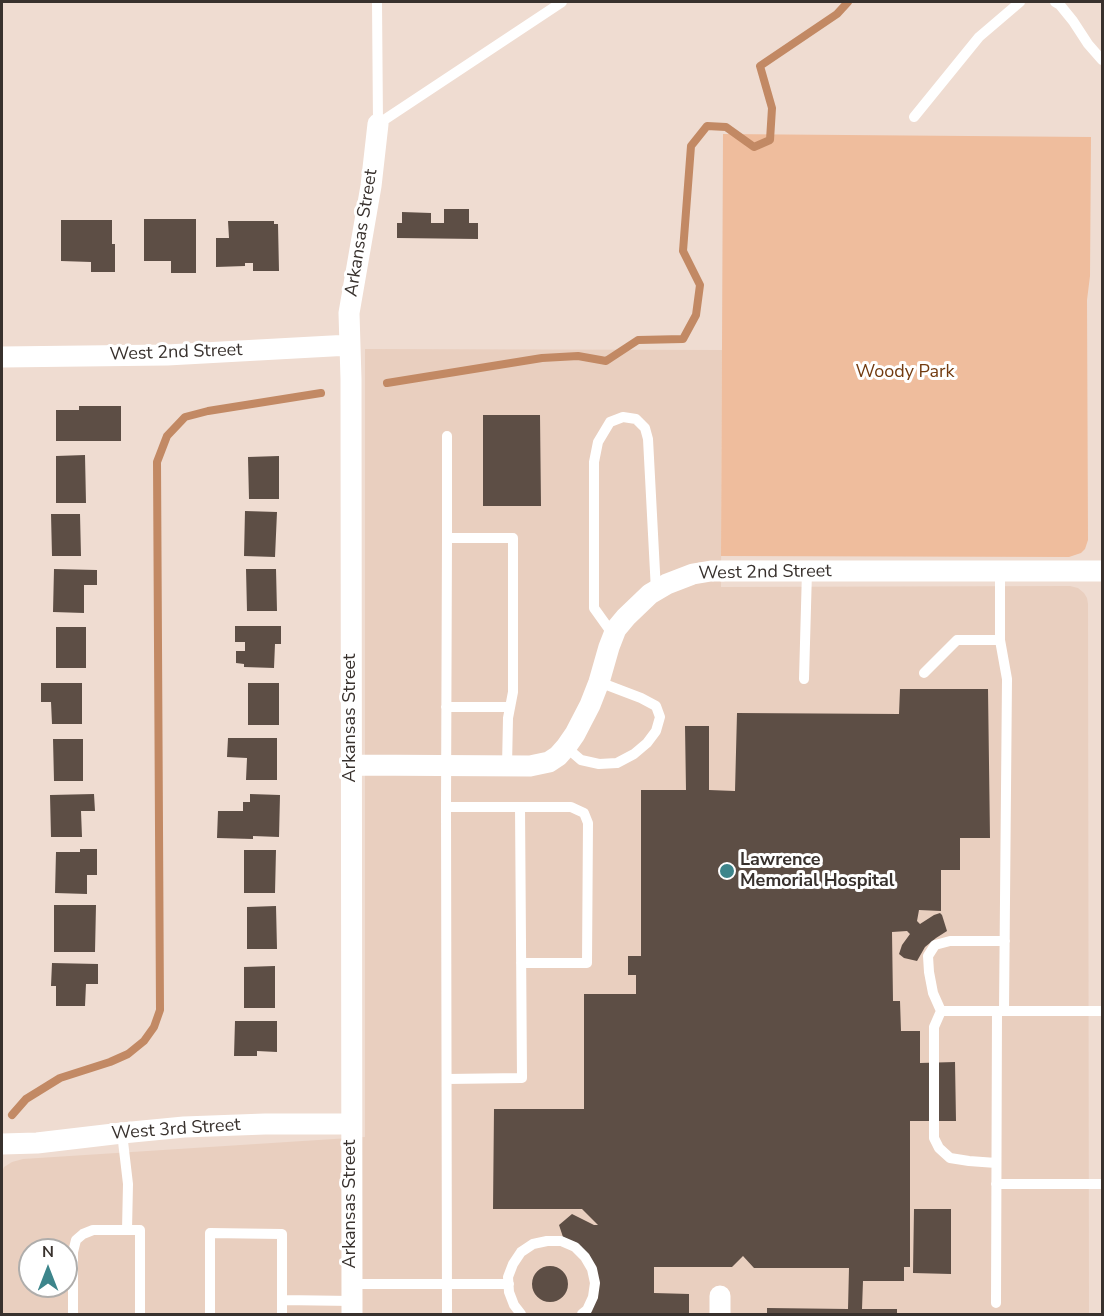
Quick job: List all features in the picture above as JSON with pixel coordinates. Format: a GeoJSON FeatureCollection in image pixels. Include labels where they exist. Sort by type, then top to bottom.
{"type":"FeatureCollection","features":[{"type":"Feature","properties":{"kind":"street","name":"Arkansas Street"},"geometry":{"type":"LineString","coordinates":[[351,1300],[349,313],[371,186],[378,124]]}},
{"type":"Feature","properties":{"kind":"street","name":"West 2nd Street"},"geometry":{"type":"LineString","coordinates":[[2,357],[167,355],[350,345]]}},
{"type":"Feature","properties":{"kind":"street","name":"West 2nd Street"},"geometry":{"type":"LineString","coordinates":[[351,765],[530,766],[549,762],[566,747],[590,705],[616,629],[650,594],[693,574],[711,571],[1102,571]]}},
{"type":"Feature","properties":{"kind":"street","name":"West 3rd Street"},"geometry":{"type":"LineString","coordinates":[[2,1144],[37,1143],[184,1127],[351,1124]]}},
{"type":"Feature","properties":{"kind":"lane"},"geometry":{"type":"LineString","coordinates":[[377,2],[378,124]]}},
{"type":"Feature","properties":{"kind":"lane"},"geometry":{"type":"LineString","coordinates":[[378,124],[562,2]]}},
{"type":"Feature","properties":{"kind":"lane"},"geometry":{"type":"LineString","coordinates":[[914,117],[979,37],[1020,2]]}},
{"type":"Feature","properties":{"kind":"lane"},"geometry":{"type":"LineString","coordinates":[[1055,2],[1073,21],[1102,60]]}},
{"type":"Feature","properties":{"kind":"lane"},"geometry":{"type":"LineString","coordinates":[[614,636],[594,608],[594,462],[598,442],[610,422],[624,417],[636,419],[645,428],[648,439],[656,591]]}},
{"type":"Feature","properties":{"kind":"lane"},"geometry":{"type":"LineString","coordinates":[[447,436],[447,1314]]}},
{"type":"Feature","properties":{"kind":"lane"},"geometry":{"type":"LineString","coordinates":[[447,538],[513,538],[513,692],[508,718],[507,766]]}},
{"type":"Feature","properties":{"kind":"lane"},"geometry":{"type":"LineString","coordinates":[[804,679],[807,571]]}},
{"type":"Feature","properties":{"kind":"lane"},"geometry":{"type":"LineString","coordinates":[[996,1303],[996,1163],[1000,1011],[1005,941],[1006,679],[1000,640],[1000,571]]}},
{"type":"Feature","properties":{"kind":"lane"},"geometry":{"type":"LineString","coordinates":[[924,673],[957,640],[1000,640]]}},
{"type":"Feature","properties":{"kind":"lane"},"geometry":{"type":"LineString","coordinates":[[566,747],[581,760],[599,764],[617,763],[634,754],[656,731],[660,717],[656,706],[599,682]]}},
{"type":"Feature","properties":{"kind":"lane"},"geometry":{"type":"LineString","coordinates":[[446,707],[510,707]]}},
{"type":"Feature","properties":{"kind":"lane"},"geometry":{"type":"LineString","coordinates":[[446,807],[571,807],[584,813],[588,823],[587,963],[521,963]]}},
{"type":"Feature","properties":{"kind":"lane"},"geometry":{"type":"LineString","coordinates":[[447,1079],[522,1078],[520,807]]}},
{"type":"Feature","properties":{"kind":"lane"},"geometry":{"type":"LineString","coordinates":[[996,1163],[950,1158],[939,1148],[934,1138],[934,1027],[941,1011],[933,993],[928,956],[935,945],[950,941],[1005,941]]}},
{"type":"Feature","properties":{"kind":"lane"},"geometry":{"type":"LineString","coordinates":[[941,1011],[1102,1011]]}},
{"type":"Feature","properties":{"kind":"lane"},"geometry":{"type":"LineString","coordinates":[[122,1133],[128,1184],[127,1230]]}},
{"type":"Feature","properties":{"kind":"lane"},"geometry":{"type":"LineString","coordinates":[[996,1184],[1102,1184]]}},
{"type":"Feature","properties":{"kind":"lane"},"geometry":{"type":"LineString","coordinates":[[73,1314],[73,1252],[76,1240],[93,1230],[140,1230],[140,1314]]}},
{"type":"Feature","properties":{"kind":"lane"},"geometry":{"type":"LineString","coordinates":[[210,1314],[210,1233],[282,1234],[282,1314]]}},
{"type":"Feature","properties":{"kind":"lane"},"geometry":{"type":"LineString","coordinates":[[518,1313],[509,1292],[508,1278],[513,1264],[521,1252],[533,1244],[561,1241],[574,1247],[585,1257],[592,1269],[595,1283],[593,1297],[587,1310],[582,1314]]}},
{"type":"Feature","properties":{"kind":"lane"},"geometry":{"type":"LineString","coordinates":[[282,1300],[351,1300],[447,1284],[509,1284]]}},
{"type":"Feature","properties":{"kind":"shaded area","name":"Lawrence Memorial Hospital"},"geometry":{"type":"Polygon","coordinates":[[[365,349],[722,350],[721,587],[1070,586],[1078,588],[1087,598],[1089,1314],[2,1314],[2,1172],[4,1167],[12,1162],[23,1159],[365,1137],[365,349]]]}},
{"type":"Feature","properties":{"kind":"green space","name":"Woody Park"},"geometry":{"type":"Polygon","coordinates":[[[723,134],[1091,137],[1090,276],[1087,300],[1088,540],[1081,553],[1069,557],[721,556],[723,134]]]}},
{"type":"Feature","properties":{"kind":"building"},"geometry":{"type":"Polygon","coordinates":[[[444,209],[469,209],[469,223],[478,223],[478,239],[397,238],[397,223],[402,223],[402,212],[431,213],[431,223],[444,223],[444,209]]]}},
{"type":"Feature","properties":{"kind":"building"},"geometry":{"type":"Polygon","coordinates":[[[144,219],[196,219],[196,273],[171,273],[171,261],[144,261],[144,219]]]}},
{"type":"Feature","properties":{"kind":"building"},"geometry":{"type":"Polygon","coordinates":[[[61,220],[112,220],[115,272],[91,272],[91,262],[61,261],[61,220]]]}},
{"type":"Feature","properties":{"kind":"building"},"geometry":{"type":"Polygon","coordinates":[[[228,221],[274,221],[274,224],[278,224],[279,271],[253,271],[253,263],[245,263],[245,266],[216,267],[216,238],[229,238],[228,221]]]}},
{"type":"Feature","properties":{"kind":"building"},"geometry":{"type":"Polygon","coordinates":[[[79,406],[121,406],[121,441],[56,441],[56,410],[79,410],[79,406]]]}},
{"type":"Feature","properties":{"kind":"building"},"geometry":{"type":"Polygon","coordinates":[[[483,415],[540,415],[541,506],[483,506],[483,415]]]}},
{"type":"Feature","properties":{"kind":"building"},"geometry":{"type":"Polygon","coordinates":[[[85,455],[86,503],[56,503],[56,456],[85,455]]]}},
{"type":"Feature","properties":{"kind":"building"},"geometry":{"type":"Polygon","coordinates":[[[279,456],[279,499],[249,499],[248,457],[279,456]]]}},
{"type":"Feature","properties":{"kind":"building"},"geometry":{"type":"Polygon","coordinates":[[[245,511],[277,512],[275,557],[244,556],[245,511]]]}},
{"type":"Feature","properties":{"kind":"building"},"geometry":{"type":"Polygon","coordinates":[[[51,514],[80,514],[81,556],[52,556],[51,514]]]}},
{"type":"Feature","properties":{"kind":"building"},"geometry":{"type":"Polygon","coordinates":[[[54,569],[97,570],[97,585],[84,585],[84,613],[53,612],[54,569]]]}},
{"type":"Feature","properties":{"kind":"building"},"geometry":{"type":"Polygon","coordinates":[[[246,569],[276,569],[277,611],[247,611],[246,569]]]}},
{"type":"Feature","properties":{"kind":"building"},"geometry":{"type":"Polygon","coordinates":[[[235,626],[281,626],[281,644],[275,644],[274,668],[244,667],[244,664],[236,663],[236,651],[245,651],[245,642],[235,642],[235,626]]]}},
{"type":"Feature","properties":{"kind":"building"},"geometry":{"type":"Polygon","coordinates":[[[56,627],[86,627],[86,668],[56,668],[56,627]]]}},
{"type":"Feature","properties":{"kind":"building"},"geometry":{"type":"Polygon","coordinates":[[[41,683],[82,683],[82,724],[52,724],[51,702],[41,702],[41,683]]]}},
{"type":"Feature","properties":{"kind":"building"},"geometry":{"type":"Polygon","coordinates":[[[248,683],[279,683],[279,725],[248,725],[248,683]]]}},
{"type":"Feature","properties":{"kind":"building"},"geometry":{"type":"Polygon","coordinates":[[[900,689],[988,689],[990,838],[960,838],[960,870],[941,870],[941,911],[919,910],[917,921],[920,924],[940,913],[947,931],[925,947],[917,961],[904,958],[899,954],[910,934],[907,931],[892,932],[893,1001],[900,1001],[901,1031],[920,1031],[920,1063],[955,1062],[956,1121],[910,1121],[910,1267],[904,1267],[904,1281],[863,1281],[862,1309],[897,1309],[897,1314],[767,1314],[767,1308],[848,1309],[849,1268],[754,1268],[743,1256],[732,1267],[654,1267],[654,1293],[689,1294],[689,1314],[582,1314],[587,1309],[594,1268],[564,1240],[559,1225],[572,1214],[598,1225],[582,1209],[493,1209],[494,1109],[584,1109],[584,994],[636,994],[636,975],[628,975],[628,956],[641,956],[641,790],[686,790],[685,726],[709,726],[709,790],[735,791],[737,713],[899,714],[900,689]]]}},
{"type":"Feature","properties":{"kind":"building"},"geometry":{"type":"Polygon","coordinates":[[[228,738],[277,738],[277,780],[246,780],[247,758],[227,757],[228,738]]]}},
{"type":"Feature","properties":{"kind":"building"},"geometry":{"type":"Polygon","coordinates":[[[53,739],[83,739],[83,781],[54,781],[53,739]]]}},
{"type":"Feature","properties":{"kind":"building"},"geometry":{"type":"Polygon","coordinates":[[[94,794],[95,811],[81,811],[82,837],[51,837],[50,795],[94,794]]]}},
{"type":"Feature","properties":{"kind":"building"},"geometry":{"type":"Polygon","coordinates":[[[250,794],[280,795],[279,837],[217,838],[218,811],[243,811],[243,802],[250,802],[250,794]]]}},
{"type":"Feature","properties":{"kind":"building"},"geometry":{"type":"Polygon","coordinates":[[[80,849],[97,849],[97,875],[87,875],[87,894],[55,893],[56,852],[80,852],[80,849]]]}},
{"type":"Feature","properties":{"kind":"building"},"geometry":{"type":"Polygon","coordinates":[[[244,850],[276,850],[275,893],[244,893],[244,850]]]}},
{"type":"Feature","properties":{"kind":"building"},"geometry":{"type":"Polygon","coordinates":[[[54,905],[96,905],[95,952],[54,952],[54,905]]]}},
{"type":"Feature","properties":{"kind":"building"},"geometry":{"type":"Polygon","coordinates":[[[276,906],[277,949],[247,949],[247,907],[276,906]]]}},
{"type":"Feature","properties":{"kind":"building"},"geometry":{"type":"Polygon","coordinates":[[[52,963],[98,964],[98,984],[86,984],[85,1006],[56,1006],[56,986],[51,986],[52,963]]]}},
{"type":"Feature","properties":{"kind":"building"},"geometry":{"type":"Polygon","coordinates":[[[275,966],[275,1008],[244,1008],[244,967],[275,966]]]}},
{"type":"Feature","properties":{"kind":"building"},"geometry":{"type":"Polygon","coordinates":[[[235,1021],[277,1021],[277,1052],[257,1051],[257,1056],[234,1056],[235,1021]]]}},
{"type":"Feature","properties":{"kind":"building"},"geometry":{"type":"Polygon","coordinates":[[[914,1209],[951,1209],[951,1274],[913,1273],[914,1209]]]}},
{"type":"Feature","properties":{"kind":"building"},"geometry":{"type":"Polygon","coordinates":[[[550,1266],[563,1271],[568,1284],[563,1297],[550,1302],[537,1297],[532,1284],[537,1271],[550,1266]]]}},
{"type":"Feature","properties":{"kind":"waterway"},"geometry":{"type":"LineString","coordinates":[[387,383],[542,358],[578,356],[606,361],[638,340],[683,339],[696,315],[700,285],[683,251],[691,146],[707,126],[726,127],[754,147],[770,140],[772,108],[760,66],[837,14],[848,2]]}},
{"type":"Feature","properties":{"kind":"waterway"},"geometry":{"type":"LineString","coordinates":[[12,1115],[26,1099],[60,1078],[128,1054],[144,1041],[154,1027],[160,1010],[157,462],[167,436],[185,417],[208,411],[321,393]]}},
{"type":"Feature","properties":{"kind":"place","name":"Lawrence Memorial Hospital"},"geometry":{"type":"Point","coordinates":[727,871]}}]}
